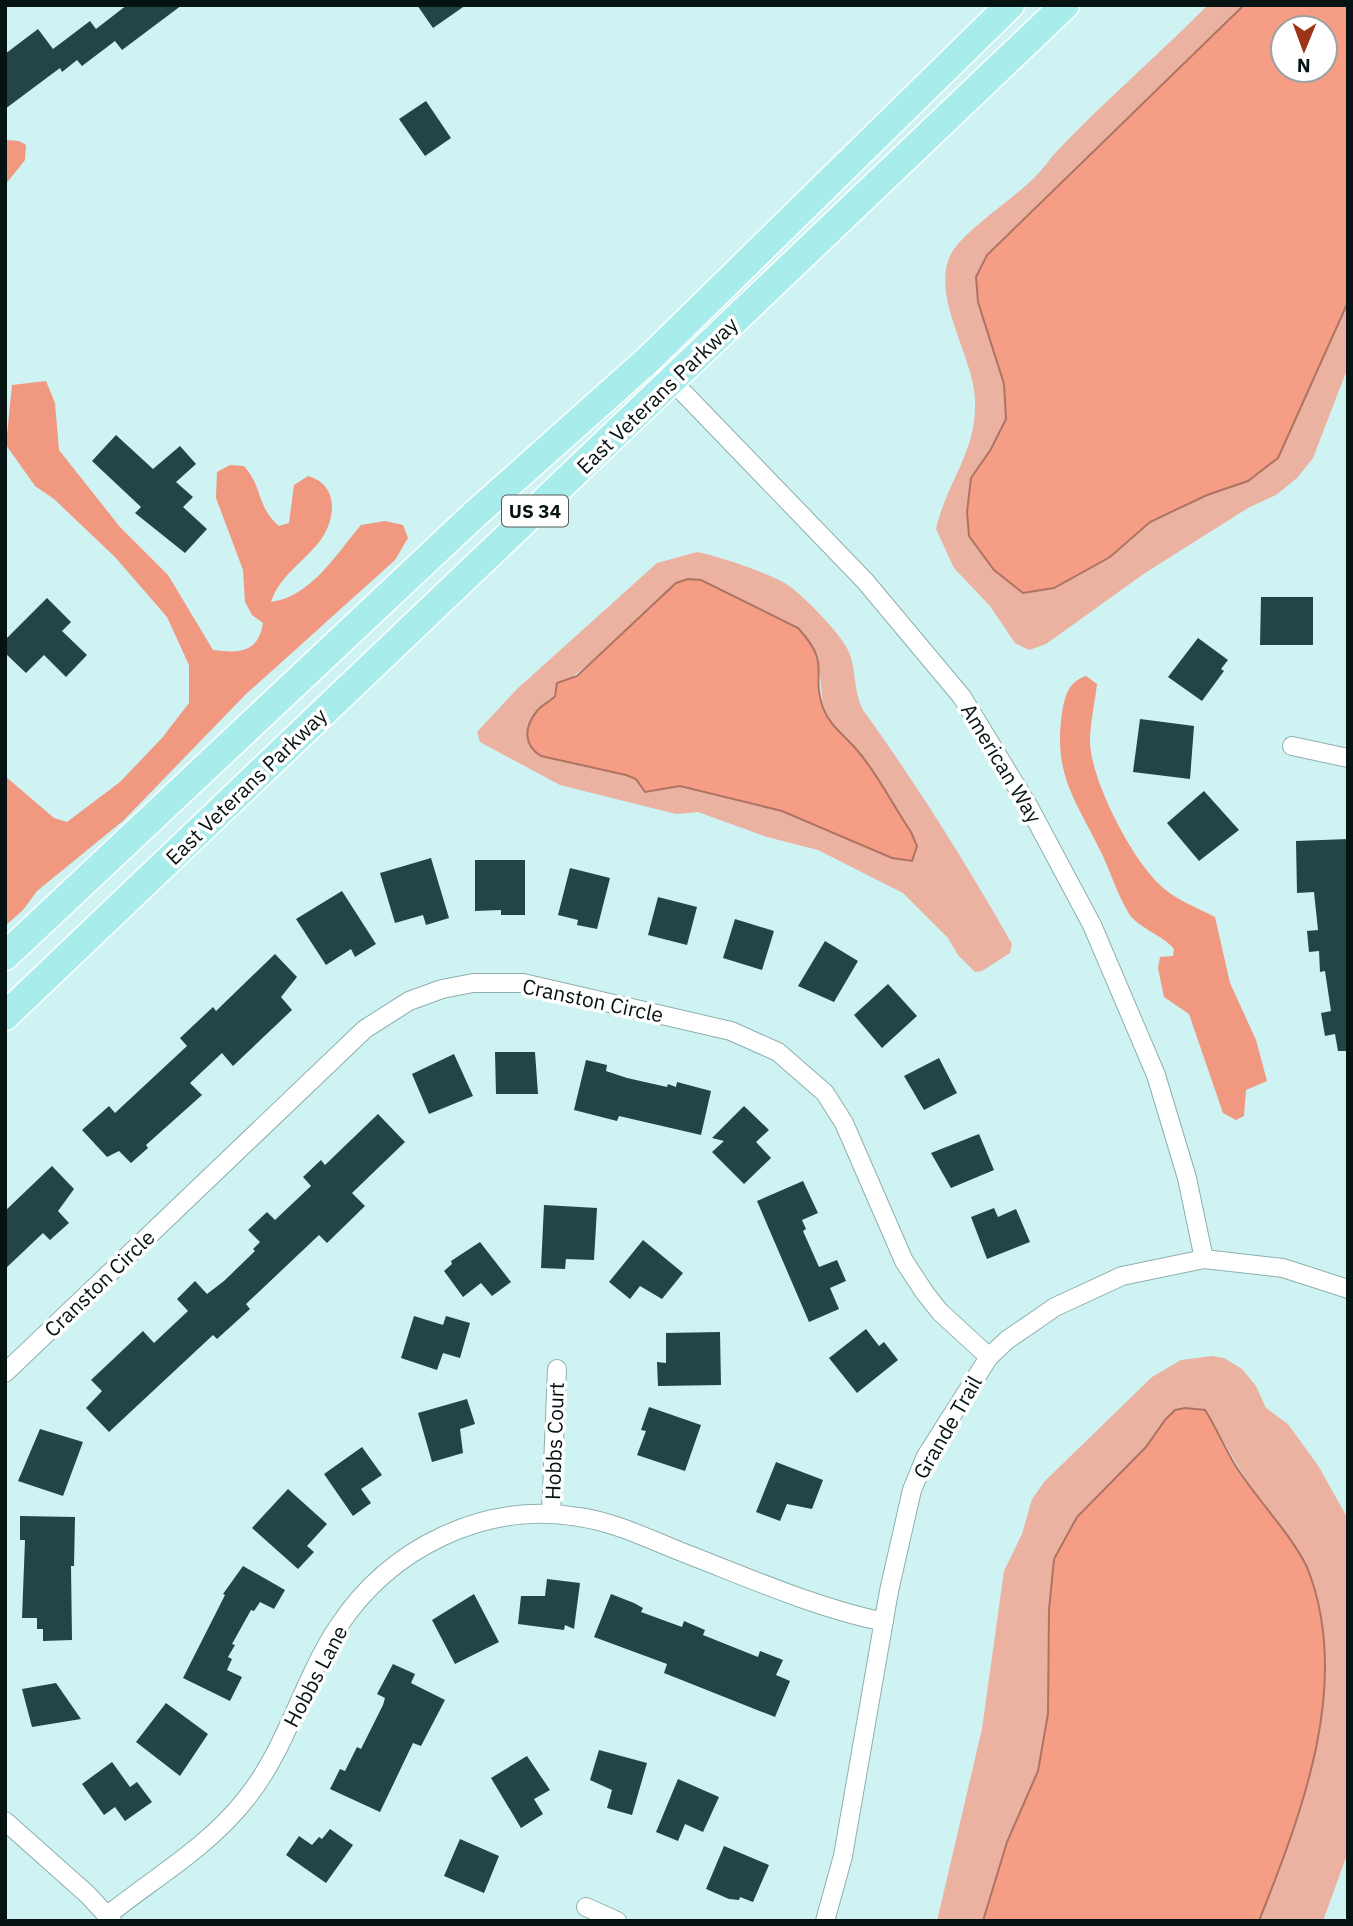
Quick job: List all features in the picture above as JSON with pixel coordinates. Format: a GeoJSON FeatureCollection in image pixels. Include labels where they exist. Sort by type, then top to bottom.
{"type":"FeatureCollection","features":[{"type":"Feature","properties":{"kind":"main road","name":"East Veterans Parkway"},"geometry":{"type":"LineString","coordinates":[[5,956],[474,515],[650,358],[1010,5]]}},
{"type":"Feature","properties":{"kind":"main road","name":"East Veterans Parkway"},"geometry":{"type":"LineString","coordinates":[[5,1016],[1065,5]]}},
{"type":"Feature","properties":{"kind":"street","name":"American Way"},"geometry":{"type":"LineString","coordinates":[[650,358],[865,581],[962,696],[1003,763],[1092,925],[1156,1075],[1187,1178],[1204,1259]]}},
{"type":"Feature","properties":{"kind":"street"},"geometry":{"type":"LineString","coordinates":[[1292,746],[1348,758]]}},
{"type":"Feature","properties":{"kind":"street","name":"Cranston Circle"},"geometry":{"type":"LineString","coordinates":[[5,1373],[365,1029],[409,1001],[442,989],[473,983],[523,983],[551,989],[731,1031],[778,1052],[825,1093],[844,1123],[904,1261],[925,1293],[940,1312],[989,1357]]}},
{"type":"Feature","properties":{"kind":"street","name":"Grande Trail"},"geometry":{"type":"LineString","coordinates":[[825,1921],[847,1833],[884,1622],[912,1490],[933,1444],[989,1357],[1007,1340],[1055,1307],[1122,1276],[1204,1259],[1283,1268],[1348,1289]]}},
{"type":"Feature","properties":{"kind":"street","name":"Hobbs Court"},"geometry":{"type":"LineString","coordinates":[[551,1514],[557,1368]]}},
{"type":"Feature","properties":{"kind":"street","name":"Hobbs Lane"},"geometry":{"type":"LineString","coordinates":[[110,1918],[202,1844],[246,1799],[282,1740],[338,1627],[378,1578],[422,1546],[454,1531],[482,1522],[551,1514],[580,1517],[610,1525],[829,1609],[884,1622]]}},
{"type":"Feature","properties":{"kind":"street"},"geometry":{"type":"LineString","coordinates":[[5,1821],[110,1918]]}},
{"type":"Feature","properties":{"kind":"street"},"geometry":{"type":"LineString","coordinates":[[586,1907],[617,1921]]}},
{"type":"Feature","properties":{"kind":"shaded area"},"geometry":{"type":"Polygon","coordinates":[[[1208,5],[1244,5],[987,255],[978,302],[1004,384],[1006,419],[991,449],[971,478],[1110,557],[1150,522],[1207,495],[1248,481],[1278,458],[1348,302],[1348,367],[1313,458],[1297,478],[1276,495],[1248,508],[1145,573],[1046,644],[1029,650],[1015,643],[990,606],[954,568],[936,529],[971,435],[975,400],[968,365],[949,309],[946,272],[950,256],[976,226],[1035,177],[1077,130],[1208,5]]]}},
{"type":"Feature","properties":{"kind":"shaded area"},"geometry":{"type":"Polygon","coordinates":[[[1244,5],[1348,5],[1348,302],[1278,458],[1248,481],[1207,495],[1150,522],[1110,557],[1054,588],[1023,593],[994,570],[969,536],[967,512],[971,478],[991,449],[1006,419],[1004,384],[978,302],[976,277],[987,255],[1244,5]]]}},
{"type":"Feature","properties":{"kind":"shaded area"},"geometry":{"type":"Polygon","coordinates":[[[5,140],[19,141],[26,145],[25,160],[5,185],[5,140]]]}},
{"type":"Feature","properties":{"kind":"shaded area"},"geometry":{"type":"Polygon","coordinates":[[[46,381],[55,403],[59,450],[120,527],[168,575],[213,650],[238,651],[252,646],[257,641],[263,623],[252,615],[245,602],[243,570],[216,498],[217,472],[230,465],[244,466],[255,482],[267,511],[279,526],[289,523],[294,485],[308,476],[318,480],[329,493],[332,510],[327,529],[316,546],[281,583],[271,602],[299,592],[311,583],[361,525],[385,521],[403,525],[408,538],[395,560],[245,695],[124,820],[37,891],[23,910],[5,926],[5,776],[54,818],[67,822],[120,782],[162,738],[189,703],[189,665],[167,617],[115,557],[54,499],[35,486],[6,445],[12,385],[46,381]]]}},
{"type":"Feature","properties":{"kind":"shaded area"},"geometry":{"type":"Polygon","coordinates":[[[697,552],[718,557],[784,583],[829,624],[850,655],[857,694],[863,710],[922,796],[977,884],[1012,944],[1010,953],[982,971],[975,972],[958,955],[948,938],[903,893],[818,850],[767,837],[698,812],[676,814],[560,785],[480,742],[477,732],[517,689],[657,563],[697,552]],[[610,646],[537,709],[541,756],[626,775],[636,779],[645,792],[680,786],[782,811],[892,858],[911,832],[858,751],[836,730],[823,708],[818,654],[610,646]]]}},
{"type":"Feature","properties":{"kind":"shaded area"},"geometry":{"type":"Polygon","coordinates":[[[688,579],[701,580],[798,628],[809,641],[818,660],[823,708],[834,726],[865,759],[911,832],[917,846],[912,861],[892,858],[782,811],[680,786],[645,792],[636,779],[626,775],[541,756],[531,747],[527,735],[530,723],[539,709],[555,696],[557,683],[577,676],[676,583],[688,579]]]}},
{"type":"Feature","properties":{"kind":"shaded area"},"geometry":{"type":"Polygon","coordinates":[[[1086,676],[1097,684],[1090,737],[1091,753],[1113,816],[1137,856],[1160,885],[1179,899],[1215,917],[1230,983],[1256,1040],[1267,1081],[1246,1090],[1244,1116],[1236,1120],[1223,1113],[1189,1014],[1164,997],[1158,968],[1160,957],[1173,956],[1174,949],[1132,918],[1128,912],[1069,787],[1061,754],[1062,713],[1071,686],[1086,676]]]}},
{"type":"Feature","properties":{"kind":"shaded area"},"geometry":{"type":"Polygon","coordinates":[[[1213,1356],[1224,1358],[1242,1369],[1256,1386],[1266,1408],[1288,1424],[1319,1467],[1348,1519],[1348,1852],[1323,1921],[1259,1921],[1291,1835],[1316,1746],[1323,1702],[1325,1657],[1320,1612],[1307,1568],[1252,1489],[1212,1420],[1175,1410],[1146,1447],[1117,1476],[1049,1610],[1048,1714],[1038,1771],[1007,1842],[983,1921],[937,1921],[982,1729],[1004,1571],[1022,1534],[1032,1499],[1045,1481],[1152,1377],[1181,1360],[1213,1356]]]}},
{"type":"Feature","properties":{"kind":"shaded area"},"geometry":{"type":"Polygon","coordinates":[[[1175,1410],[1205,1410],[1239,1471],[1300,1554],[1307,1567],[1320,1611],[1325,1655],[1323,1701],[1316,1746],[1291,1836],[1259,1921],[983,1921],[1007,1842],[1038,1771],[1048,1714],[1049,1610],[1054,1559],[1077,1517],[1146,1447],[1165,1420],[1175,1410]]]}},
{"type":"Feature","properties":{"kind":"building"},"geometry":{"type":"Polygon","coordinates":[[[127,5],[182,5],[122,50],[115,41],[82,66],[77,60],[62,72],[60,68],[5,109],[5,54],[38,29],[53,49],[90,21],[96,29],[127,5]]]}},
{"type":"Feature","properties":{"kind":"building"},"geometry":{"type":"Polygon","coordinates":[[[417,5],[466,5],[433,28],[417,5]]]}},
{"type":"Feature","properties":{"kind":"building"},"geometry":{"type":"Polygon","coordinates":[[[426,101],[451,138],[425,156],[399,119],[426,101]]]}},
{"type":"Feature","properties":{"kind":"building"},"geometry":{"type":"Polygon","coordinates":[[[116,435],[153,469],[180,446],[196,464],[176,482],[193,497],[183,507],[207,529],[185,553],[135,513],[141,507],[92,461],[116,435]]]}},
{"type":"Feature","properties":{"kind":"building"},"geometry":{"type":"Polygon","coordinates":[[[1261,597],[1313,597],[1313,645],[1260,645],[1261,597]]]}},
{"type":"Feature","properties":{"kind":"building"},"geometry":{"type":"Polygon","coordinates":[[[47,598],[71,622],[62,631],[87,655],[66,677],[44,655],[26,673],[5,653],[5,640],[47,598]]]}},
{"type":"Feature","properties":{"kind":"building"},"geometry":{"type":"Polygon","coordinates":[[[1198,638],[1228,660],[1221,669],[1224,671],[1202,701],[1168,677],[1198,638]]]}},
{"type":"Feature","properties":{"kind":"building"},"geometry":{"type":"Polygon","coordinates":[[[1140,719],[1194,726],[1190,779],[1133,772],[1140,719]]]}},
{"type":"Feature","properties":{"kind":"building"},"geometry":{"type":"Polygon","coordinates":[[[1204,791],[1239,830],[1199,861],[1167,823],[1204,791]]]}},
{"type":"Feature","properties":{"kind":"building"},"geometry":{"type":"Polygon","coordinates":[[[1348,839],[1348,1051],[1338,1051],[1335,1034],[1325,1036],[1321,1013],[1331,1011],[1325,971],[1320,972],[1319,951],[1309,952],[1307,931],[1318,930],[1314,892],[1297,893],[1296,841],[1348,839]]]}},
{"type":"Feature","properties":{"kind":"building"},"geometry":{"type":"Polygon","coordinates":[[[431,858],[449,918],[426,925],[423,915],[395,923],[380,873],[431,858]]]}},
{"type":"Feature","properties":{"kind":"building"},"geometry":{"type":"Polygon","coordinates":[[[475,860],[525,860],[525,915],[501,915],[501,910],[475,911],[475,860]]]}},
{"type":"Feature","properties":{"kind":"building"},"geometry":{"type":"Polygon","coordinates":[[[570,868],[610,878],[597,929],[577,925],[578,920],[558,915],[570,868]]]}},
{"type":"Feature","properties":{"kind":"building"},"geometry":{"type":"Polygon","coordinates":[[[342,891],[376,944],[355,957],[351,949],[326,965],[296,919],[342,891]]]}},
{"type":"Feature","properties":{"kind":"building"},"geometry":{"type":"Polygon","coordinates":[[[658,897],[697,907],[687,945],[648,935],[658,897]]]}},
{"type":"Feature","properties":{"kind":"building"},"geometry":{"type":"Polygon","coordinates":[[[735,919],[774,931],[762,970],[723,958],[735,919]]]}},
{"type":"Feature","properties":{"kind":"building"},"geometry":{"type":"Polygon","coordinates":[[[825,941],[858,961],[834,1002],[798,986],[825,941]]]}},
{"type":"Feature","properties":{"kind":"building"},"geometry":{"type":"Polygon","coordinates":[[[275,954],[297,977],[281,997],[292,1010],[233,1066],[222,1053],[190,1083],[202,1095],[146,1145],[148,1148],[131,1163],[119,1151],[107,1157],[82,1130],[109,1106],[115,1113],[187,1046],[180,1038],[213,1007],[216,1011],[275,954]]]}},
{"type":"Feature","properties":{"kind":"building"},"geometry":{"type":"Polygon","coordinates":[[[888,984],[917,1016],[882,1048],[854,1015],[888,984]]]}},
{"type":"Feature","properties":{"kind":"building"},"geometry":{"type":"Polygon","coordinates":[[[495,1052],[535,1052],[538,1094],[496,1094],[495,1052]]]}},
{"type":"Feature","properties":{"kind":"building"},"geometry":{"type":"Polygon","coordinates":[[[454,1054],[473,1096],[429,1114],[412,1074],[454,1054]]]}},
{"type":"Feature","properties":{"kind":"building"},"geometry":{"type":"Polygon","coordinates":[[[939,1058],[957,1093],[924,1110],[904,1076],[939,1058]]]}},
{"type":"Feature","properties":{"kind":"building"},"geometry":{"type":"Polygon","coordinates":[[[586,1060],[607,1065],[606,1071],[627,1078],[667,1087],[668,1084],[676,1087],[677,1082],[711,1091],[701,1135],[619,1116],[617,1121],[574,1110],[586,1060]]]}},
{"type":"Feature","properties":{"kind":"building"},"geometry":{"type":"Polygon","coordinates":[[[744,1106],[769,1130],[756,1142],[771,1158],[744,1184],[712,1152],[724,1141],[712,1138],[744,1106]]]}},
{"type":"Feature","properties":{"kind":"building"},"geometry":{"type":"Polygon","coordinates":[[[378,1114],[405,1142],[352,1193],[365,1206],[327,1243],[319,1235],[246,1304],[250,1309],[217,1339],[213,1335],[109,1432],[86,1408],[102,1391],[91,1380],[143,1331],[154,1343],[188,1311],[177,1299],[195,1281],[207,1294],[224,1281],[255,1251],[253,1249],[260,1242],[248,1230],[267,1212],[275,1220],[311,1186],[303,1177],[321,1160],[325,1165],[378,1114]]]}},
{"type":"Feature","properties":{"kind":"building"},"geometry":{"type":"Polygon","coordinates":[[[979,1134],[994,1170],[951,1188],[931,1153],[979,1134]]]}},
{"type":"Feature","properties":{"kind":"building"},"geometry":{"type":"Polygon","coordinates":[[[52,1166],[74,1189],[58,1211],[69,1223],[50,1240],[43,1233],[5,1269],[5,1211],[52,1166]]]}},
{"type":"Feature","properties":{"kind":"building"},"geometry":{"type":"Polygon","coordinates":[[[803,1181],[818,1213],[802,1220],[806,1229],[803,1231],[819,1267],[837,1260],[846,1281],[830,1288],[839,1309],[809,1322],[757,1201],[803,1181]]]}},
{"type":"Feature","properties":{"kind":"building"},"geometry":{"type":"Polygon","coordinates":[[[544,1205],[597,1208],[594,1260],[566,1259],[565,1269],[541,1268],[544,1205]]]}},
{"type":"Feature","properties":{"kind":"building"},"geometry":{"type":"Polygon","coordinates":[[[994,1208],[998,1217],[1016,1209],[1030,1242],[987,1259],[971,1217],[994,1208]]]}},
{"type":"Feature","properties":{"kind":"building"},"geometry":{"type":"Polygon","coordinates":[[[643,1240],[683,1273],[662,1299],[640,1286],[630,1299],[609,1282],[643,1240]]]}},
{"type":"Feature","properties":{"kind":"building"},"geometry":{"type":"Polygon","coordinates":[[[480,1242],[511,1282],[492,1296],[481,1283],[463,1297],[444,1271],[452,1264],[451,1261],[480,1242]]]}},
{"type":"Feature","properties":{"kind":"building"},"geometry":{"type":"Polygon","coordinates":[[[414,1316],[443,1325],[446,1316],[470,1323],[460,1358],[443,1353],[437,1370],[401,1358],[414,1316]]]}},
{"type":"Feature","properties":{"kind":"building"},"geometry":{"type":"Polygon","coordinates":[[[866,1329],[879,1346],[884,1342],[898,1360],[857,1393],[829,1358],[866,1329]]]}},
{"type":"Feature","properties":{"kind":"building"},"geometry":{"type":"Polygon","coordinates":[[[720,1332],[721,1385],[658,1386],[657,1362],[666,1363],[666,1333],[720,1332]]]}},
{"type":"Feature","properties":{"kind":"building"},"geometry":{"type":"Polygon","coordinates":[[[467,1399],[475,1424],[460,1429],[463,1453],[432,1462],[418,1413],[467,1399]]]}},
{"type":"Feature","properties":{"kind":"building"},"geometry":{"type":"Polygon","coordinates":[[[649,1407],[701,1425],[685,1471],[637,1455],[646,1431],[641,1430],[649,1407]]]}},
{"type":"Feature","properties":{"kind":"building"},"geometry":{"type":"Polygon","coordinates":[[[40,1429],[83,1442],[63,1496],[18,1481],[40,1429]]]}},
{"type":"Feature","properties":{"kind":"building"},"geometry":{"type":"Polygon","coordinates":[[[362,1447],[382,1475],[361,1489],[371,1503],[353,1516],[324,1474],[362,1447]]]}},
{"type":"Feature","properties":{"kind":"building"},"geometry":{"type":"Polygon","coordinates":[[[776,1462],[823,1480],[812,1509],[787,1504],[780,1521],[756,1512],[776,1462]]]}},
{"type":"Feature","properties":{"kind":"building"},"geometry":{"type":"Polygon","coordinates":[[[288,1489],[327,1524],[307,1546],[314,1552],[298,1569],[252,1528],[288,1489]]]}},
{"type":"Feature","properties":{"kind":"building"},"geometry":{"type":"Polygon","coordinates":[[[20,1516],[75,1517],[74,1566],[71,1566],[72,1640],[43,1641],[43,1629],[37,1629],[37,1618],[22,1618],[25,1540],[20,1540],[20,1516]]]}},
{"type":"Feature","properties":{"kind":"building"},"geometry":{"type":"Polygon","coordinates":[[[243,1566],[285,1590],[274,1609],[260,1602],[254,1611],[251,1610],[232,1644],[235,1645],[228,1657],[232,1659],[227,1670],[242,1677],[230,1701],[183,1678],[225,1595],[223,1594],[243,1566]]]}},
{"type":"Feature","properties":{"kind":"building"},"geometry":{"type":"Polygon","coordinates":[[[547,1579],[580,1583],[574,1629],[565,1625],[564,1630],[518,1624],[521,1596],[545,1596],[547,1579]]]}},
{"type":"Feature","properties":{"kind":"building"},"geometry":{"type":"Polygon","coordinates":[[[474,1594],[499,1642],[455,1664],[432,1620],[474,1594]]]}},
{"type":"Feature","properties":{"kind":"building"},"geometry":{"type":"Polygon","coordinates":[[[611,1594],[643,1608],[641,1612],[682,1627],[684,1621],[705,1630],[703,1635],[758,1657],[760,1651],[783,1660],[776,1675],[790,1681],[775,1717],[664,1673],[667,1664],[594,1637],[611,1594]]]}},
{"type":"Feature","properties":{"kind":"building"},"geometry":{"type":"Polygon","coordinates":[[[393,1664],[415,1674],[411,1683],[445,1700],[421,1746],[413,1743],[380,1812],[330,1789],[340,1769],[345,1771],[357,1747],[361,1749],[383,1705],[385,1698],[377,1694],[393,1664]]]}},
{"type":"Feature","properties":{"kind":"building"},"geometry":{"type":"Polygon","coordinates":[[[56,1683],[81,1719],[32,1727],[22,1689],[56,1683]]]}},
{"type":"Feature","properties":{"kind":"building"},"geometry":{"type":"Polygon","coordinates":[[[166,1703],[208,1734],[180,1776],[136,1742],[166,1703]]]}},
{"type":"Feature","properties":{"kind":"building"},"geometry":{"type":"Polygon","coordinates":[[[599,1750],[647,1763],[632,1815],[607,1808],[612,1790],[590,1780],[599,1750]]]}},
{"type":"Feature","properties":{"kind":"building"},"geometry":{"type":"Polygon","coordinates":[[[527,1756],[550,1790],[534,1799],[543,1814],[521,1828],[491,1778],[527,1756]]]}},
{"type":"Feature","properties":{"kind":"building"},"geometry":{"type":"Polygon","coordinates":[[[112,1762],[130,1787],[137,1782],[152,1802],[125,1821],[115,1807],[104,1815],[82,1784],[112,1762]]]}},
{"type":"Feature","properties":{"kind":"building"},"geometry":{"type":"Polygon","coordinates":[[[678,1779],[719,1797],[703,1832],[685,1824],[678,1841],[656,1832],[678,1779]]]}},
{"type":"Feature","properties":{"kind":"building"},"geometry":{"type":"Polygon","coordinates":[[[330,1829],[353,1845],[326,1883],[286,1855],[299,1836],[312,1845],[319,1837],[322,1839],[330,1829]]]}},
{"type":"Feature","properties":{"kind":"building"},"geometry":{"type":"Polygon","coordinates":[[[460,1839],[499,1856],[484,1893],[444,1876],[460,1839]]]}},
{"type":"Feature","properties":{"kind":"building"},"geometry":{"type":"Polygon","coordinates":[[[724,1846],[769,1865],[753,1902],[740,1897],[739,1900],[729,1899],[706,1889],[724,1846]]]}}]}
